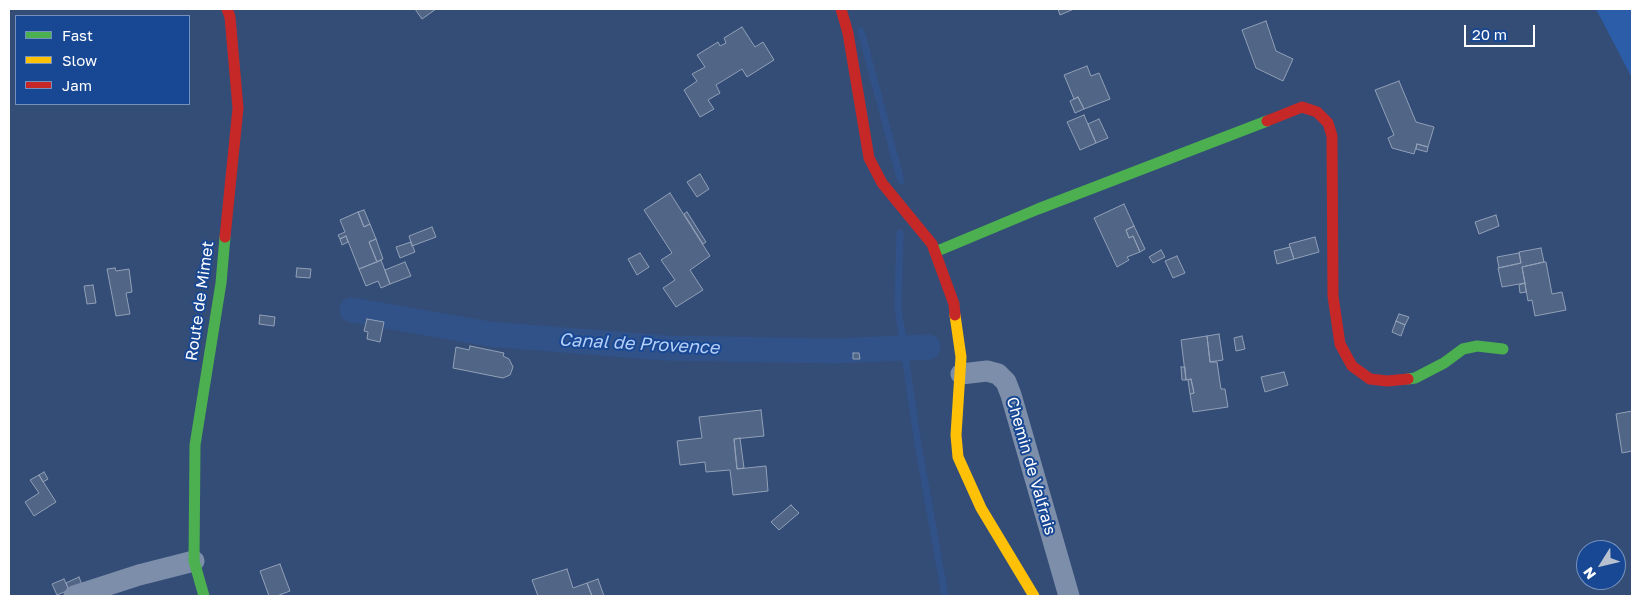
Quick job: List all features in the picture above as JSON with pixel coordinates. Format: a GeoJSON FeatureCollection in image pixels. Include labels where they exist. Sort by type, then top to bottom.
{"type":"FeatureCollection","features":[{"type":"Feature","properties":{"kind":"street","name":"Route de Mimet"},"geometry":{"type":"LineString","coordinates":[[204,596],[194,561],[196,446],[221,283],[238,108],[230,17],[227,9]]}},
{"type":"Feature","properties":{"kind":"street"},"geometry":{"type":"LineString","coordinates":[[841,9],[848,34],[869,158],[882,183],[932,244],[954,304],[962,357],[956,435],[958,457],[981,508],[1034,596]]}},
{"type":"Feature","properties":{"kind":"street"},"geometry":{"type":"LineString","coordinates":[[936,252],[1038,209],[1302,107],[1318,112],[1328,123],[1332,136],[1333,296],[1340,344],[1352,366],[1370,379],[1387,381],[1415,378],[1463,349],[1477,346],[1503,349]]}},
{"type":"Feature","properties":{"kind":"street","name":"Chemin de Valfrais"},"geometry":{"type":"LineString","coordinates":[[961,374],[975,371],[998,374],[1008,388],[1069,596]]}},
{"type":"Feature","properties":{"kind":"street"},"geometry":{"type":"LineString","coordinates":[[74,596],[139,575],[194,561]]}},
{"type":"Feature","properties":{"kind":"shaded area"},"geometry":{"type":"Polygon","coordinates":[[[1596,9],[1632,9],[1632,78],[1596,9]]]}},
{"type":"Feature","properties":{"kind":"building"},"geometry":{"type":"Polygon","coordinates":[[[415,9],[436,9],[422,19],[415,9]]]}},
{"type":"Feature","properties":{"kind":"building"},"geometry":{"type":"Polygon","coordinates":[[[1058,9],[1074,9],[1060,15],[1058,9]]]}},
{"type":"Feature","properties":{"kind":"building"},"geometry":{"type":"Polygon","coordinates":[[[1266,21],[1276,51],[1293,59],[1283,81],[1256,68],[1242,30],[1266,21]]]}},
{"type":"Feature","properties":{"kind":"building"},"geometry":{"type":"Polygon","coordinates":[[[742,27],[755,47],[763,42],[774,60],[747,77],[742,69],[716,85],[720,93],[708,100],[714,109],[700,117],[684,90],[697,81],[692,74],[705,67],[697,55],[718,42],[720,46],[726,43],[724,38],[742,27]]]}},
{"type":"Feature","properties":{"kind":"building"},"geometry":{"type":"Polygon","coordinates":[[[1087,66],[1091,76],[1099,73],[1110,99],[1084,109],[1078,97],[1074,99],[1064,75],[1087,66]]]}},
{"type":"Feature","properties":{"kind":"building"},"geometry":{"type":"Polygon","coordinates":[[[1399,81],[1416,122],[1434,127],[1428,147],[1417,144],[1414,154],[1392,148],[1388,138],[1394,135],[1375,90],[1399,81]]]}},
{"type":"Feature","properties":{"kind":"building"},"geometry":{"type":"Polygon","coordinates":[[[1078,97],[1084,109],[1075,113],[1070,101],[1078,97]]]}},
{"type":"Feature","properties":{"kind":"building"},"geometry":{"type":"Polygon","coordinates":[[[1084,115],[1096,143],[1080,150],[1067,122],[1084,115]]]}},
{"type":"Feature","properties":{"kind":"building"},"geometry":{"type":"Polygon","coordinates":[[[1099,119],[1108,138],[1096,143],[1088,124],[1099,119]]]}},
{"type":"Feature","properties":{"kind":"building"},"geometry":{"type":"Polygon","coordinates":[[[1417,144],[1428,147],[1427,152],[1416,149],[1417,144]]]}},
{"type":"Feature","properties":{"kind":"building"},"geometry":{"type":"Polygon","coordinates":[[[700,174],[709,189],[697,197],[687,182],[700,174]]]}},
{"type":"Feature","properties":{"kind":"building"},"geometry":{"type":"Polygon","coordinates":[[[670,193],[710,256],[690,270],[703,290],[676,307],[663,288],[675,280],[661,260],[672,253],[644,210],[670,193]]]}},
{"type":"Feature","properties":{"kind":"building"},"geometry":{"type":"Polygon","coordinates":[[[1124,204],[1134,226],[1126,230],[1129,238],[1133,236],[1140,252],[1127,257],[1129,260],[1117,267],[1094,218],[1124,204]]]}},
{"type":"Feature","properties":{"kind":"building"},"geometry":{"type":"Polygon","coordinates":[[[364,210],[370,224],[364,227],[358,212],[364,210]]]}},
{"type":"Feature","properties":{"kind":"building"},"geometry":{"type":"Polygon","coordinates":[[[358,212],[364,227],[370,224],[376,239],[369,242],[377,262],[359,269],[346,236],[340,239],[338,235],[345,232],[340,220],[358,212]]]}},
{"type":"Feature","properties":{"kind":"building"},"geometry":{"type":"Polygon","coordinates":[[[687,212],[706,242],[703,244],[684,214],[687,212]]]}},
{"type":"Feature","properties":{"kind":"building"},"geometry":{"type":"Polygon","coordinates":[[[1496,215],[1499,226],[1479,234],[1475,222],[1496,215]]]}},
{"type":"Feature","properties":{"kind":"building"},"geometry":{"type":"Polygon","coordinates":[[[1134,226],[1145,249],[1140,252],[1133,236],[1129,238],[1126,230],[1134,226]]]}},
{"type":"Feature","properties":{"kind":"building"},"geometry":{"type":"Polygon","coordinates":[[[432,227],[436,237],[412,246],[409,236],[432,227]]]}},
{"type":"Feature","properties":{"kind":"building"},"geometry":{"type":"Polygon","coordinates":[[[346,236],[348,242],[342,245],[340,239],[346,236]]]}},
{"type":"Feature","properties":{"kind":"building"},"geometry":{"type":"Polygon","coordinates":[[[1315,237],[1319,252],[1294,259],[1289,244],[1315,237]]]}},
{"type":"Feature","properties":{"kind":"building"},"geometry":{"type":"Polygon","coordinates":[[[376,239],[383,259],[377,262],[369,242],[376,239]]]}},
{"type":"Feature","properties":{"kind":"building"},"geometry":{"type":"Polygon","coordinates":[[[411,242],[415,252],[400,258],[396,247],[411,242]]]}},
{"type":"Feature","properties":{"kind":"building"},"geometry":{"type":"Polygon","coordinates":[[[1290,247],[1294,259],[1277,264],[1274,251],[1290,247]]]}},
{"type":"Feature","properties":{"kind":"building"},"geometry":{"type":"Polygon","coordinates":[[[1541,248],[1544,262],[1522,267],[1525,283],[1502,287],[1498,268],[1521,263],[1519,252],[1541,248]]]}},
{"type":"Feature","properties":{"kind":"building"},"geometry":{"type":"Polygon","coordinates":[[[1161,250],[1165,257],[1153,263],[1149,257],[1161,250]]]}},
{"type":"Feature","properties":{"kind":"building"},"geometry":{"type":"Polygon","coordinates":[[[640,253],[649,267],[637,275],[628,259],[640,253]]]}},
{"type":"Feature","properties":{"kind":"building"},"geometry":{"type":"Polygon","coordinates":[[[1519,253],[1521,263],[1499,268],[1497,257],[1519,253]]]}},
{"type":"Feature","properties":{"kind":"building"},"geometry":{"type":"Polygon","coordinates":[[[1177,256],[1185,273],[1173,278],[1165,261],[1177,256]]]}},
{"type":"Feature","properties":{"kind":"building"},"geometry":{"type":"Polygon","coordinates":[[[381,260],[390,284],[381,288],[378,281],[366,286],[359,269],[381,260]]]}},
{"type":"Feature","properties":{"kind":"building"},"geometry":{"type":"Polygon","coordinates":[[[405,262],[411,276],[390,284],[385,270],[405,262]]]}},
{"type":"Feature","properties":{"kind":"building"},"geometry":{"type":"Polygon","coordinates":[[[1546,262],[1552,294],[1562,292],[1566,310],[1535,316],[1532,300],[1528,301],[1522,267],[1546,262]]]}},
{"type":"Feature","properties":{"kind":"building"},"geometry":{"type":"Polygon","coordinates":[[[115,268],[116,271],[129,269],[132,292],[126,293],[130,314],[116,316],[107,269],[115,268]]]}},
{"type":"Feature","properties":{"kind":"building"},"geometry":{"type":"Polygon","coordinates":[[[297,268],[311,269],[310,278],[296,277],[297,268]]]}},
{"type":"Feature","properties":{"kind":"building"},"geometry":{"type":"Polygon","coordinates":[[[1525,283],[1526,292],[1520,293],[1519,285],[1525,283]]]}},
{"type":"Feature","properties":{"kind":"building"},"geometry":{"type":"Polygon","coordinates":[[[93,285],[96,303],[87,304],[84,286],[93,285]]]}},
{"type":"Feature","properties":{"kind":"building"},"geometry":{"type":"Polygon","coordinates":[[[1399,314],[1409,317],[1405,325],[1396,321],[1399,314]]]}},
{"type":"Feature","properties":{"kind":"building"},"geometry":{"type":"Polygon","coordinates":[[[260,315],[275,317],[274,326],[259,324],[260,315]]]}},
{"type":"Feature","properties":{"kind":"building"},"geometry":{"type":"Polygon","coordinates":[[[367,319],[384,322],[380,342],[367,339],[368,332],[364,331],[367,319]]]}},
{"type":"Feature","properties":{"kind":"building"},"geometry":{"type":"Polygon","coordinates":[[[1396,321],[1405,325],[1401,336],[1392,332],[1396,321]]]}},
{"type":"Feature","properties":{"kind":"building"},"geometry":{"type":"Polygon","coordinates":[[[1219,334],[1223,360],[1210,362],[1207,336],[1219,334]]]}},
{"type":"Feature","properties":{"kind":"building"},"geometry":{"type":"Polygon","coordinates":[[[1207,336],[1210,362],[1217,362],[1221,389],[1225,389],[1228,407],[1193,412],[1190,394],[1194,393],[1191,379],[1186,380],[1181,340],[1207,336]]]}},
{"type":"Feature","properties":{"kind":"building"},"geometry":{"type":"Polygon","coordinates":[[[1242,336],[1245,349],[1236,351],[1234,338],[1242,336]]]}},
{"type":"Feature","properties":{"kind":"building"},"geometry":{"type":"Polygon","coordinates":[[[470,346],[504,353],[503,356],[509,359],[513,367],[510,375],[503,378],[453,368],[456,347],[469,350],[470,346]]]}},
{"type":"Feature","properties":{"kind":"building"},"geometry":{"type":"Polygon","coordinates":[[[853,353],[859,353],[860,359],[853,359],[853,353]]]}},
{"type":"Feature","properties":{"kind":"building"},"geometry":{"type":"Polygon","coordinates":[[[1181,367],[1185,367],[1186,380],[1182,380],[1181,367]]]}},
{"type":"Feature","properties":{"kind":"building"},"geometry":{"type":"Polygon","coordinates":[[[1284,372],[1288,385],[1265,392],[1261,377],[1284,372]]]}},
{"type":"Feature","properties":{"kind":"building"},"geometry":{"type":"Polygon","coordinates":[[[1191,379],[1194,393],[1190,394],[1188,380],[1191,379]]]}},
{"type":"Feature","properties":{"kind":"building"},"geometry":{"type":"Polygon","coordinates":[[[761,410],[764,436],[734,439],[737,469],[766,466],[768,491],[733,495],[730,470],[706,472],[705,462],[680,465],[677,441],[702,438],[699,417],[761,410]]]}},
{"type":"Feature","properties":{"kind":"building"},"geometry":{"type":"Polygon","coordinates":[[[1632,411],[1632,451],[1622,453],[1616,414],[1632,411]]]}},
{"type":"Feature","properties":{"kind":"building"},"geometry":{"type":"Polygon","coordinates":[[[740,438],[744,468],[737,469],[734,439],[740,438]]]}},
{"type":"Feature","properties":{"kind":"building"},"geometry":{"type":"Polygon","coordinates":[[[44,472],[48,479],[43,482],[39,475],[44,472]]]}},
{"type":"Feature","properties":{"kind":"building"},"geometry":{"type":"Polygon","coordinates":[[[39,475],[56,502],[34,516],[25,502],[39,493],[30,480],[39,475]]]}},
{"type":"Feature","properties":{"kind":"building"},"geometry":{"type":"Polygon","coordinates":[[[791,505],[799,513],[779,530],[771,522],[791,505]]]}},
{"type":"Feature","properties":{"kind":"building"},"geometry":{"type":"Polygon","coordinates":[[[280,564],[290,591],[277,596],[269,596],[260,571],[280,564]]]}},
{"type":"Feature","properties":{"kind":"building"},"geometry":{"type":"Polygon","coordinates":[[[567,569],[573,588],[587,583],[592,596],[538,596],[532,580],[567,569]]]}},
{"type":"Feature","properties":{"kind":"building"},"geometry":{"type":"Polygon","coordinates":[[[79,577],[82,585],[69,590],[66,583],[79,577]]]}},
{"type":"Feature","properties":{"kind":"building"},"geometry":{"type":"Polygon","coordinates":[[[64,579],[69,590],[57,595],[52,584],[64,579]]]}},
{"type":"Feature","properties":{"kind":"building"},"geometry":{"type":"Polygon","coordinates":[[[598,579],[604,596],[592,596],[587,583],[598,579]]]}},
{"type":"Feature","properties":{"kind":"waterway"},"geometry":{"type":"LineString","coordinates":[[861,31],[901,181]]}},
{"type":"Feature","properties":{"kind":"waterway"},"geometry":{"type":"LineString","coordinates":[[900,233],[898,307],[917,438],[945,596]]}},
{"type":"Feature","properties":{"kind":"waterway","name":"Canal de Provence"},"geometry":{"type":"LineString","coordinates":[[352,310],[489,334],[665,348],[834,351],[928,347]]}},
{"type":"Feature","properties":{"kind":"traffic: fast"},"geometry":{"type":"LineString","coordinates":[[935,252],[1038,209],[1267,121]]}},
{"type":"Feature","properties":{"kind":"traffic: fast"},"geometry":{"type":"LineString","coordinates":[[204,596],[194,561],[195,445],[221,283],[225,237]]}},
{"type":"Feature","properties":{"kind":"traffic: fast"},"geometry":{"type":"LineString","coordinates":[[1408,379],[1415,378],[1444,363],[1463,349],[1477,346],[1503,349]]}},
{"type":"Feature","properties":{"kind":"traffic: slow"},"geometry":{"type":"LineString","coordinates":[[955,315],[961,357],[956,435],[958,457],[981,508],[1034,596]]}},
{"type":"Feature","properties":{"kind":"traffic: jam"},"geometry":{"type":"LineString","coordinates":[[225,237],[238,108],[230,17],[227,9]]}},
{"type":"Feature","properties":{"kind":"traffic: jam"},"geometry":{"type":"LineString","coordinates":[[841,9],[848,33],[869,158],[882,183],[932,244],[954,304],[955,315]]}},
{"type":"Feature","properties":{"kind":"traffic: jam"},"geometry":{"type":"LineString","coordinates":[[1267,121],[1302,107],[1317,112],[1328,123],[1332,136],[1333,296],[1340,344],[1352,366],[1370,379],[1387,381],[1408,379]]}}]}
